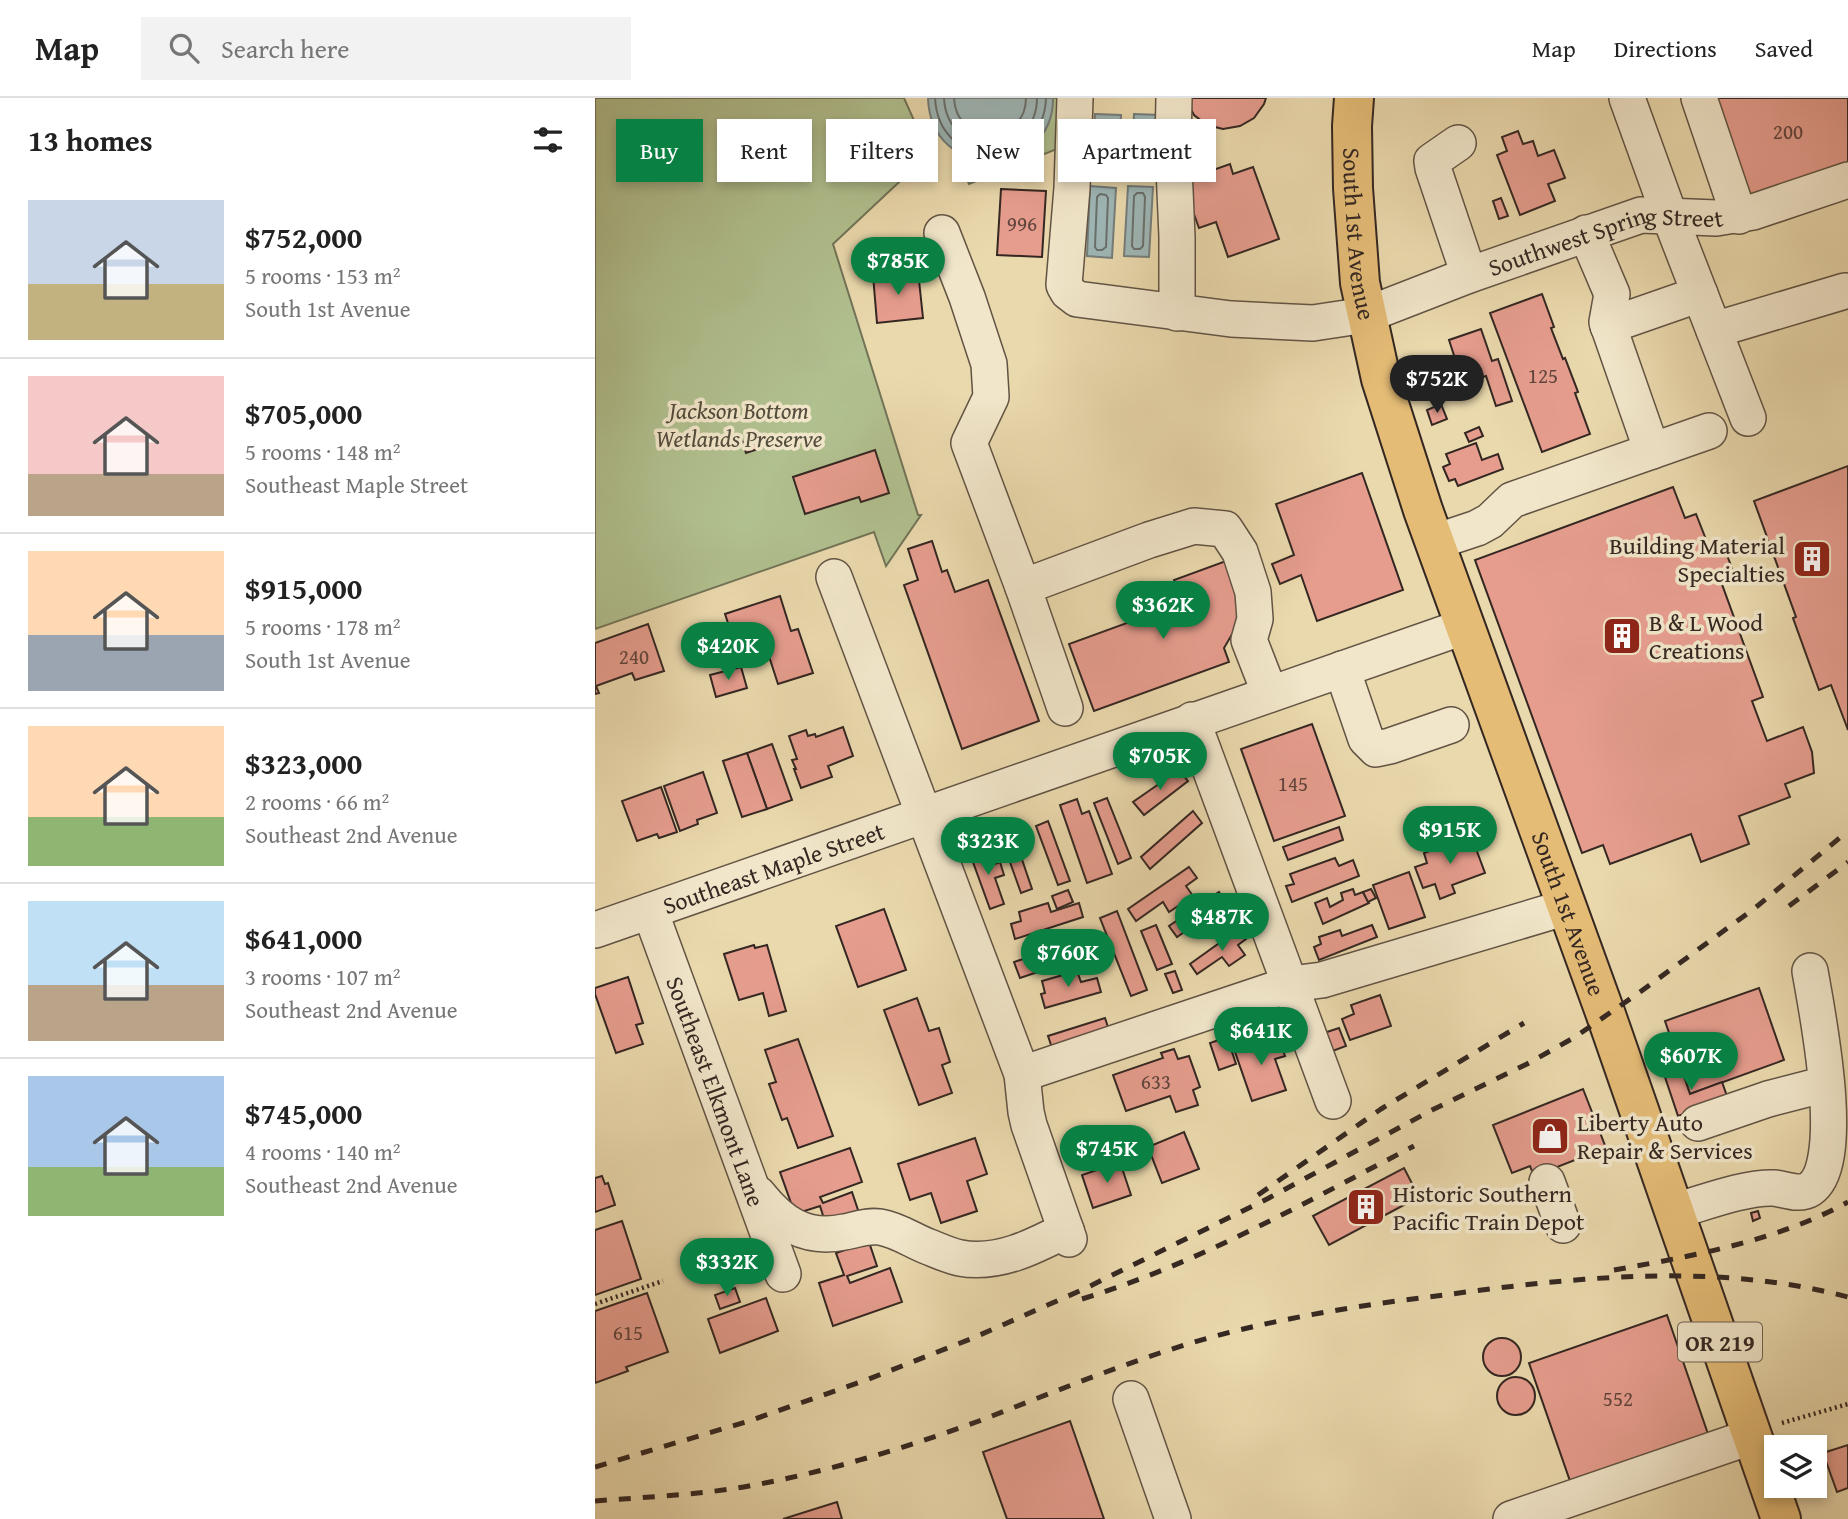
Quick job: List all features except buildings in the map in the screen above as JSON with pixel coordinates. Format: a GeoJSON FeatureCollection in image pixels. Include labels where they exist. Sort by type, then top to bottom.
{"type":"FeatureCollection","features":[{"type":"Feature","properties":{"kind":"main road","name":"South 1st Avenue"},"geometry":{"type":"LineString","coordinates":[[1354,98],[1352,139],[1360,282],[1381,379],[1435,542],[1675,1211],[1781,1519]]}},
{"type":"Feature","properties":{"kind":"street","name":"Southwest Spring Street"},"geometry":{"type":"LineString","coordinates":[[1075,98],[1072,188],[1064,285],[1068,292],[1077,299],[1231,319],[1313,323],[1366,314],[1640,215],[1716,218],[1739,216],[1848,180]]}},
{"type":"Feature","properties":{"kind":"street"},"geometry":{"type":"LineString","coordinates":[[1174,98],[1177,313]]}},
{"type":"Feature","properties":{"kind":"street"},"geometry":{"type":"LineString","coordinates":[[1627,98],[1748,418]]}},
{"type":"Feature","properties":{"kind":"street"},"geometry":{"type":"LineString","coordinates":[[1699,98],[1739,216]]}},
{"type":"Feature","properties":{"kind":"street"},"geometry":{"type":"LineString","coordinates":[[1458,143],[1432,161],[1469,275]]}},
{"type":"Feature","properties":{"kind":"street"},"geometry":{"type":"LineString","coordinates":[[942,233],[989,364],[991,397],[969,443],[1065,708]]}},
{"type":"Feature","properties":{"kind":"street"},"geometry":{"type":"LineString","coordinates":[[1586,233],[1612,294],[1608,326],[1652,451]]}},
{"type":"Feature","properties":{"kind":"street"},"geometry":{"type":"LineString","coordinates":[[1714,330],[1845,290]]}},
{"type":"Feature","properties":{"kind":"street"},"geometry":{"type":"LineString","coordinates":[[1608,326],[1700,294]]}},
{"type":"Feature","properties":{"kind":"street"},"geometry":{"type":"LineString","coordinates":[[1435,542],[1490,521],[1512,500],[1709,430]]}},
{"type":"Feature","properties":{"kind":"street"},"geometry":{"type":"LineString","coordinates":[[1023,587],[1194,526],[1225,529],[1240,552],[1253,593],[1255,619],[1249,640],[1270,694]]}},
{"type":"Feature","properties":{"kind":"street"},"geometry":{"type":"LineString","coordinates":[[748,1180],[769,1207],[790,1226],[816,1235],[843,1233],[868,1226],[889,1229],[960,1258],[995,1259],[1067,1235],[1029,1125],[1022,1074],[834,577]]}},
{"type":"Feature","properties":{"kind":"street","name":"Southeast Maple Street"},"geometry":{"type":"LineString","coordinates":[[595,930],[1466,626]]}},
{"type":"Feature","properties":{"kind":"street"},"geometry":{"type":"LineString","coordinates":[[1342,669],[1366,739],[1376,749],[1451,725]]}},
{"type":"Feature","properties":{"kind":"street"},"geometry":{"type":"LineString","coordinates":[[1192,720],[1333,1101]]}},
{"type":"Feature","properties":{"kind":"street"},"geometry":{"type":"LineString","coordinates":[[1022,1074],[1291,984],[1322,980],[1567,908]]}},
{"type":"Feature","properties":{"kind":"street","name":"Southeast Elkmont Lane"},"geometry":{"type":"LineString","coordinates":[[650,911],[783,1274]]}},
{"type":"Feature","properties":{"kind":"street"},"geometry":{"type":"LineString","coordinates":[[1675,1211],[1751,1190],[1809,1190],[1821,1177],[1829,1142],[1826,1084],[1810,971]]}},
{"type":"Feature","properties":{"kind":"street"},"geometry":{"type":"LineString","coordinates":[[1698,1122],[1826,1084]]}},
{"type":"Feature","properties":{"kind":"street"},"geometry":{"type":"LineString","coordinates":[[1547,1182],[1563,1226]]}},
{"type":"Feature","properties":{"kind":"street"},"geometry":{"type":"LineString","coordinates":[[1131,1399],[1173,1519]]}},
{"type":"Feature","properties":{"kind":"street"},"geometry":{"type":"LineString","coordinates":[[1511,1519],[1753,1436]]}},
{"type":"Feature","properties":{"kind":"path"},"geometry":{"type":"LineString","coordinates":[[595,1304],[663,1281]]}},
{"type":"Feature","properties":{"kind":"path"},"geometry":{"type":"LineString","coordinates":[[1753,1436],[1792,1419],[1848,1404]]}},
{"type":"Feature","properties":{"kind":"green space","name":"Jackson Bottom Wetlands Preserve"},"geometry":{"type":"Polygon","coordinates":[[[595,98],[904,98],[913,119],[826,119],[826,182],[899,182],[833,244],[918,515],[921,515],[886,566],[874,532],[595,629],[595,98]]]}},
{"type":"Feature","properties":{"kind":"green space"},"geometry":{"type":"Polygon","coordinates":[[[931,98],[1060,98],[1068,119],[1058,119],[1058,149],[1044,154],[1044,119],[952,119],[952,146],[931,98]]]}},
{"type":"Feature","properties":{"kind":"water"},"geometry":{"type":"Polygon","coordinates":[[[928,98],[1053,98],[1048,124],[1044,130],[1044,119],[952,119],[952,148],[938,131],[938,119],[932,119],[928,98]]]}},
{"type":"Feature","properties":{"kind":"water"},"geometry":{"type":"Polygon","coordinates":[[[1095,114],[1121,115],[1121,119],[1095,119],[1095,114]]]}},
{"type":"Feature","properties":{"kind":"water"},"geometry":{"type":"Polygon","coordinates":[[[1134,114],[1159,115],[1159,119],[1134,119],[1134,114]]]}},
{"type":"Feature","properties":{"kind":"water"},"geometry":{"type":"Polygon","coordinates":[[[1090,186],[1116,188],[1112,258],[1087,256],[1090,186]]]}},
{"type":"Feature","properties":{"kind":"water"},"geometry":{"type":"Polygon","coordinates":[[[1128,186],[1153,187],[1149,257],[1124,256],[1128,186]]]}},
{"type":"Feature","properties":{"kind":"railway"},"geometry":{"type":"LineString","coordinates":[[595,1467],[749,1421],[869,1379],[973,1338],[1084,1289],[1267,1199],[1575,1037],[1755,908],[1848,831]]}},
{"type":"Feature","properties":{"kind":"railway"},"geometry":{"type":"LineString","coordinates":[[1789,906],[1848,862]]}},
{"type":"Feature","properties":{"kind":"railway"},"geometry":{"type":"LineString","coordinates":[[1258,1195],[1381,1109],[1524,1023]]}},
{"type":"Feature","properties":{"kind":"railway"},"geometry":{"type":"LineString","coordinates":[[1082,1299],[1210,1250],[1414,1146]]}},
{"type":"Feature","properties":{"kind":"railway"},"geometry":{"type":"LineString","coordinates":[[1614,1270],[1704,1253],[1764,1237],[1821,1216],[1848,1202]]}},
{"type":"Feature","properties":{"kind":"railway"},"geometry":{"type":"LineString","coordinates":[[595,1501],[730,1489],[837,1466],[951,1431],[1111,1370],[1191,1343],[1284,1320],[1348,1308],[1545,1283],[1646,1276],[1748,1279],[1848,1297]]}},
{"type":"Feature","properties":{"kind":"place","name":"Building Material Specialties"},"geometry":{"type":"Point","coordinates":[1812,559]}},
{"type":"Feature","properties":{"kind":"place","name":"B & L Wood Creations"},"geometry":{"type":"Point","coordinates":[1622,636]}},
{"type":"Feature","properties":{"kind":"place","name":"Liberty Auto Repair & Services"},"geometry":{"type":"Point","coordinates":[1550,1136]}},
{"type":"Feature","properties":{"kind":"place","name":"Historic Southern Pacific Train Depot"},"geometry":{"type":"Point","coordinates":[1366,1207]}}]}
